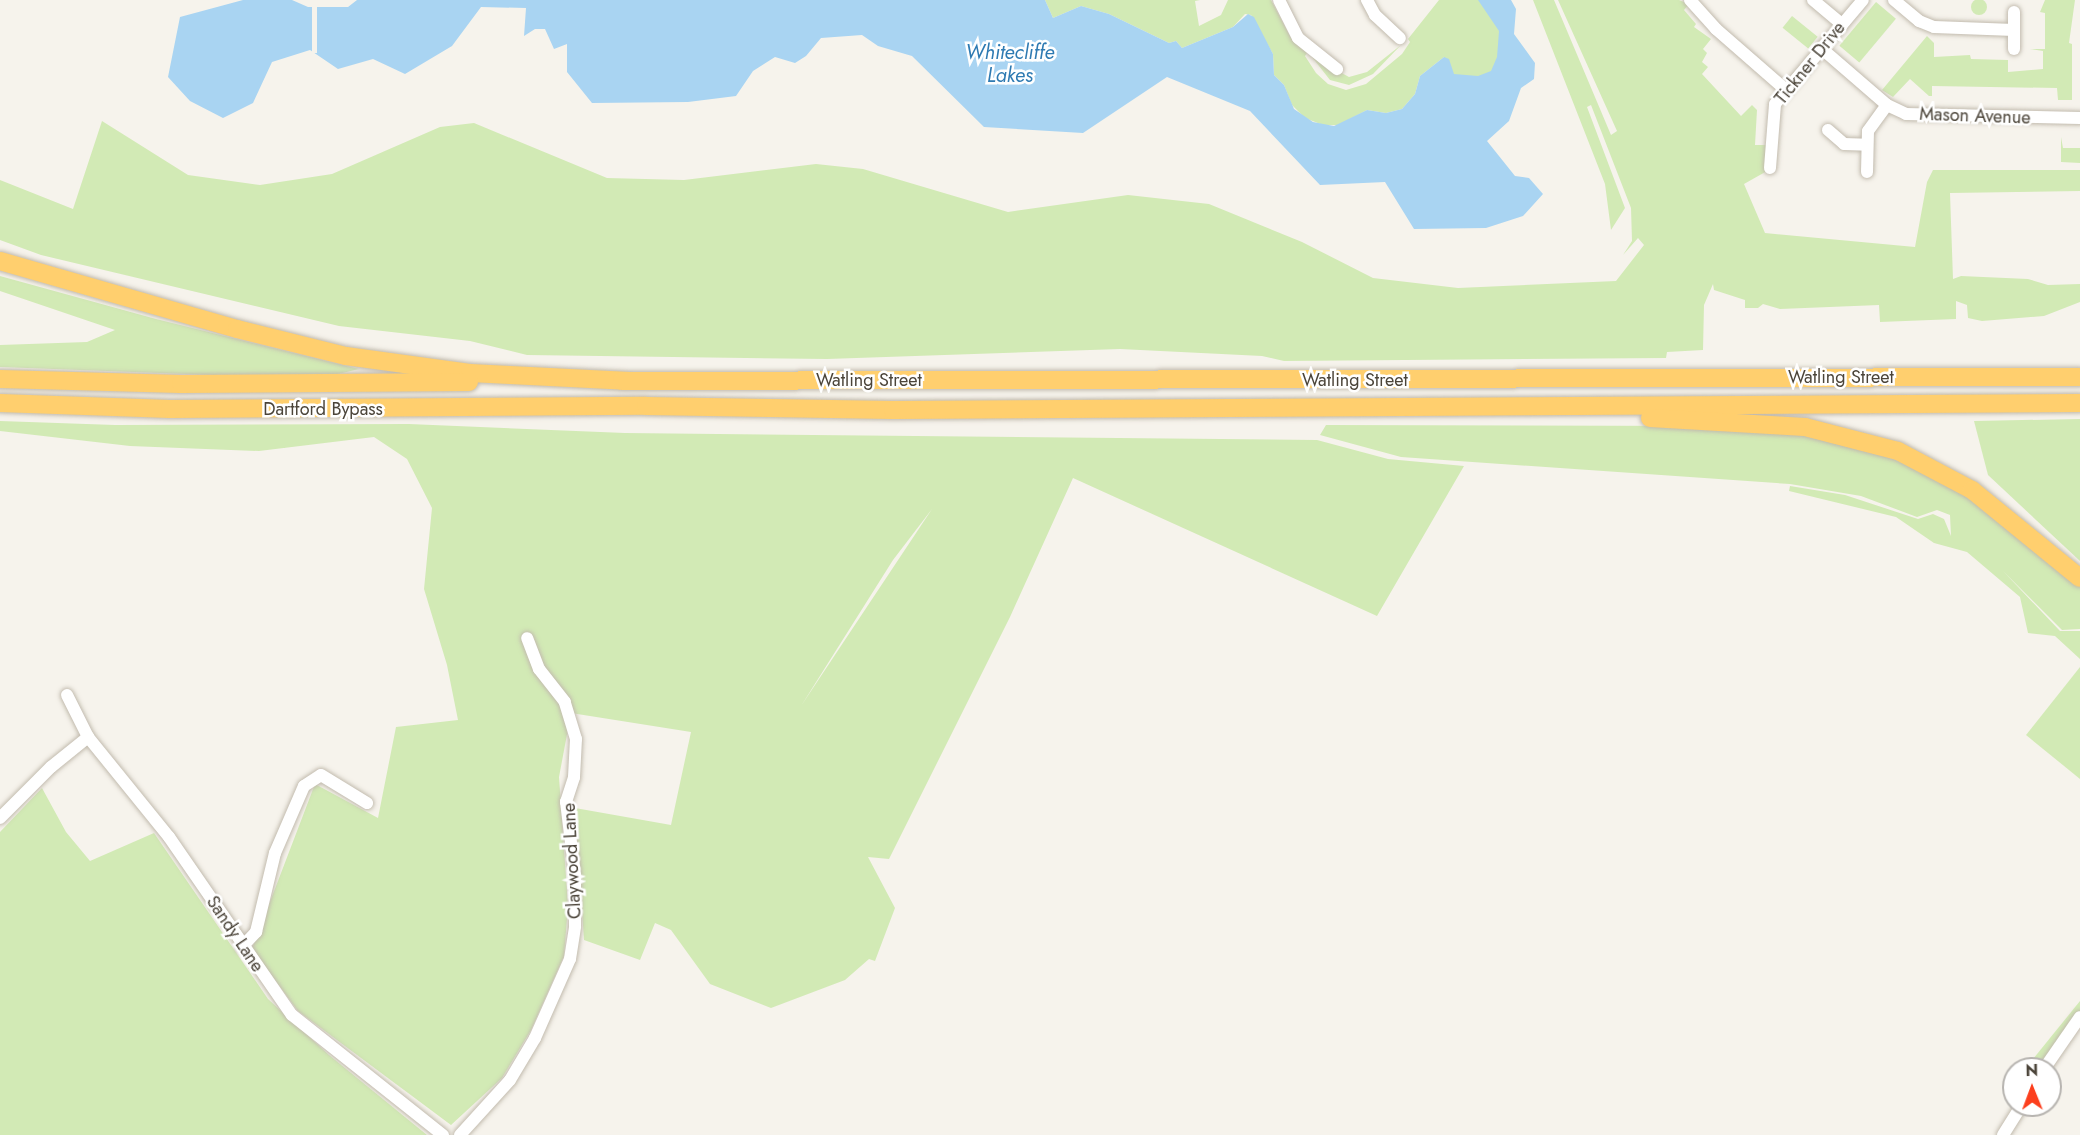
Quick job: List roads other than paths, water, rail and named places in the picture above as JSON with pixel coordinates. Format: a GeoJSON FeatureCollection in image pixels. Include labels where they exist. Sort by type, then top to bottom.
{"type":"FeatureCollection","features":[{"type":"Feature","properties":{"kind":"highway"},"geometry":{"type":"LineString","coordinates":[[0,261],[237,329],[346,356],[470,373],[624,381]]}},
{"type":"Feature","properties":{"kind":"highway"},"geometry":{"type":"LineString","coordinates":[[1819,377],[2080,364]]}},
{"type":"Feature","properties":{"kind":"highway","name":"Watling Street"},"geometry":{"type":"LineString","coordinates":[[624,381],[2080,377]]}},
{"type":"Feature","properties":{"kind":"highway","name":"Dartford Bypass"},"geometry":{"type":"LineString","coordinates":[[0,379],[181,384],[624,381]]}},
{"type":"Feature","properties":{"kind":"highway","name":"Dartford Bypass"},"geometry":{"type":"LineString","coordinates":[[0,403],[192,409],[646,406]]}},
{"type":"Feature","properties":{"kind":"highway","name":"Watling Street"},"geometry":{"type":"LineString","coordinates":[[646,406],[893,410],[2080,403]]}},
{"type":"Feature","properties":{"kind":"highway"},"geometry":{"type":"LineString","coordinates":[[1435,407],[1757,422],[1846,435],[1906,454],[1960,482],[2080,578]]}},
{"type":"Feature","properties":{"kind":"street"},"geometry":{"type":"LineString","coordinates":[[1279,0],[1299,38],[1337,69]]}},
{"type":"Feature","properties":{"kind":"street"},"geometry":{"type":"LineString","coordinates":[[1367,0],[1375,15],[1400,38]]}},
{"type":"Feature","properties":{"kind":"street"},"geometry":{"type":"LineString","coordinates":[[1690,0],[1716,29],[1786,90]]}},
{"type":"Feature","properties":{"kind":"street"},"geometry":{"type":"LineString","coordinates":[[1814,0],[1842,24]]}},
{"type":"Feature","properties":{"kind":"street","name":"Tickner Drive"},"geometry":{"type":"LineString","coordinates":[[1770,168],[1772,116],[1786,90],[1863,0]]}},
{"type":"Feature","properties":{"kind":"street"},"geometry":{"type":"LineString","coordinates":[[1894,0],[1919,21],[1934,27],[2014,30]]}},
{"type":"Feature","properties":{"kind":"street"},"geometry":{"type":"LineString","coordinates":[[2014,12],[2014,49]]}},
{"type":"Feature","properties":{"kind":"street","name":"Mason Avenue"},"geometry":{"type":"LineString","coordinates":[[1821,48],[1887,105],[1923,116],[2080,118]]}},
{"type":"Feature","properties":{"kind":"street"},"geometry":{"type":"LineString","coordinates":[[1867,172],[1868,130],[1887,105]]}},
{"type":"Feature","properties":{"kind":"street"},"geometry":{"type":"LineString","coordinates":[[1828,130],[1844,144],[1868,145]]}},
{"type":"Feature","properties":{"kind":"street","name":"Claywood Lane"},"geometry":{"type":"LineString","coordinates":[[460,1135],[510,1080],[535,1038],[570,959],[575,926],[576,875],[566,802],[574,777],[576,739],[565,702],[539,669],[527,638]]}},
{"type":"Feature","properties":{"kind":"street","name":"Sandy Lane"},"geometry":{"type":"LineString","coordinates":[[67,695],[88,737],[169,837],[291,1016],[443,1135]]}},
{"type":"Feature","properties":{"kind":"street"},"geometry":{"type":"LineString","coordinates":[[0,818],[51,767],[88,737]]}},
{"type":"Feature","properties":{"kind":"street"},"geometry":{"type":"LineString","coordinates":[[242,947],[256,932],[275,854],[304,786],[321,775],[367,803]]}},
{"type":"Feature","properties":{"kind":"street"},"geometry":{"type":"LineString","coordinates":[[2052,1057],[2080,1017]]}},
{"type":"Feature","properties":{"kind":"street"},"geometry":{"type":"LineString","coordinates":[[2003,1135],[2014,1117]]}},
{"type":"Feature","properties":{"kind":"water","name":"Whitecliffe Lakes"},"geometry":{"type":"Polygon","coordinates":[[[243,0],[292,0],[308,7],[348,7],[357,0],[1045,0],[1053,18],[1081,6],[1109,14],[1169,43],[1176,41],[1182,48],[1233,27],[1248,14],[1254,17],[1273,54],[1274,75],[1284,85],[1294,109],[1313,122],[1334,126],[1367,110],[1386,113],[1402,109],[1415,94],[1420,76],[1444,57],[1449,59],[1454,74],[1478,76],[1491,71],[1497,57],[1499,31],[1478,0],[1511,0],[1516,9],[1514,34],[1535,63],[1534,79],[1521,88],[1509,121],[1487,141],[1515,176],[1529,178],[1543,194],[1523,216],[1486,228],[1414,229],[1385,182],[1320,185],[1250,111],[1167,77],[1083,133],[984,127],[912,56],[878,46],[862,35],[821,38],[806,56],[795,63],[775,57],[753,71],[736,96],[688,102],[592,103],[567,72],[567,44],[554,49],[545,29],[535,29],[524,36],[526,8],[481,7],[452,46],[405,74],[373,59],[338,69],[310,50],[272,62],[253,103],[223,118],[190,101],[168,77],[180,17],[243,0]]]}}]}
